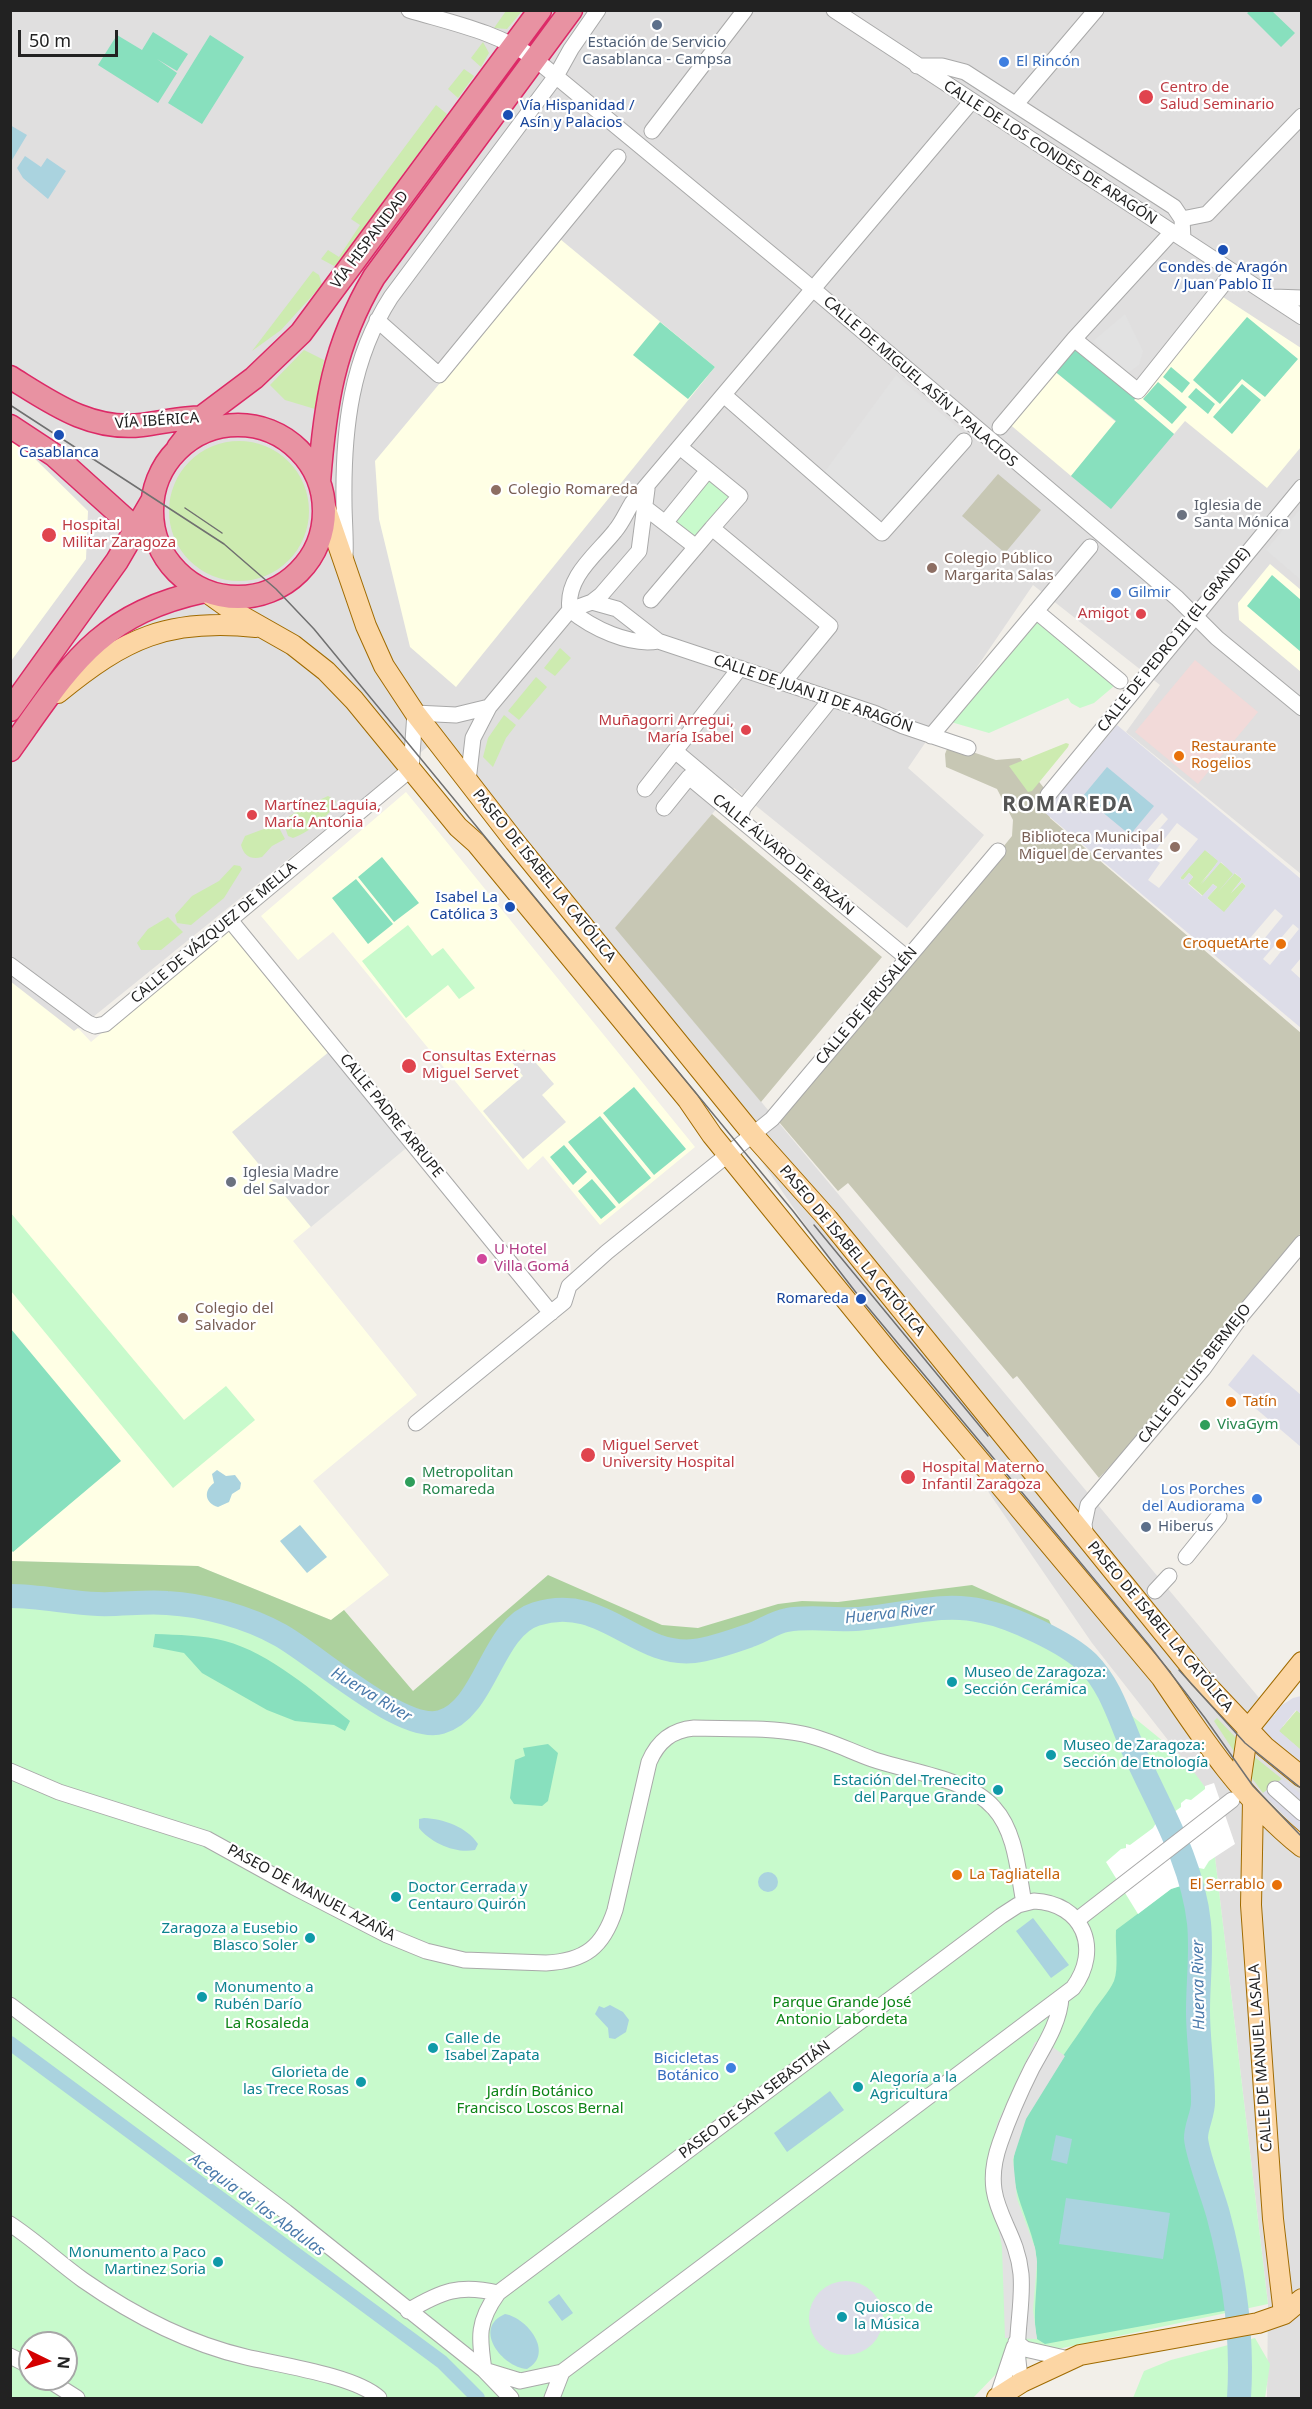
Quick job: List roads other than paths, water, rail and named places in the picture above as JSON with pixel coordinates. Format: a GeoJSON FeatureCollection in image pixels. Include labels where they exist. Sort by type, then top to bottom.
{"type":"FeatureCollection","features":[{"type":"Feature","properties":{"kind":"highway","name":"VÍA HISPANIDAD"},"geometry":{"type":"LineString","coordinates":[[178,448],[202,417],[254,378],[301,333],[540,10]]}},
{"type":"Feature","properties":{"kind":"highway","name":"VÍA HISPANIDAD"},"geometry":{"type":"LineString","coordinates":[[329,502],[327,395],[343,337],[357,305],[374,277],[571,10]]}},
{"type":"Feature","properties":{"kind":"highway","name":"VÍA IBÉRICA"},"geometry":{"type":"LineString","coordinates":[[10,377],[63,411],[104,424],[137,425],[202,417],[242,425]]}},
{"type":"Feature","properties":{"kind":"highway"},"geometry":{"type":"LineString","coordinates":[[10,426],[54,455],[137,529],[186,580],[205,591],[218,595],[247,597],[276,588],[304,566],[318,542],[329,502],[305,457],[283,438],[263,429],[242,425],[215,428],[178,448],[158,479],[152,500],[137,529],[10,710]]}},
{"type":"Feature","properties":{"kind":"highway"},"geometry":{"type":"LineString","coordinates":[[152,500],[152,523],[164,556]]}},
{"type":"Feature","properties":{"kind":"highway"},"geometry":{"type":"LineString","coordinates":[[10,750],[74,664],[119,622],[157,603],[205,591]]}},
{"type":"Feature","properties":{"kind":"main road","name":"PASEO DE ISABEL LA CATÓLICA"},"geometry":{"type":"LineString","coordinates":[[329,502],[360,611],[377,652],[397,688],[415,713],[754,1136],[828,1219],[1200,1678],[1264,1747],[1302,1777]]}},
{"type":"Feature","properties":{"kind":"main road","name":"PASEO DE ISABEL LA CATÓLICA"},"geometry":{"type":"LineString","coordinates":[[205,591],[294,645],[326,671],[688,1100],[729,1156],[897,1363],[1161,1677],[1194,1727],[1231,1797],[1253,1801],[1302,1847]]}},
{"type":"Feature","properties":{"kind":"main road"},"geometry":{"type":"LineString","coordinates":[[42,706],[102,658],[144,636],[194,627],[263,628]]}},
{"type":"Feature","properties":{"kind":"main road"},"geometry":{"type":"LineString","coordinates":[[1231,1797],[1248,1730],[1302,1662]]}},
{"type":"Feature","properties":{"kind":"main road"},"geometry":{"type":"LineString","coordinates":[[1278,1692],[1302,1689]]}},
{"type":"Feature","properties":{"kind":"main road","name":"CALLE DE MANUEL LASALA"},"geometry":{"type":"LineString","coordinates":[[1253,1801],[1251,1905],[1273,2219],[1284,2314]]}},
{"type":"Feature","properties":{"kind":"main road"},"geometry":{"type":"LineString","coordinates":[[1025,2385],[1069,2359],[1087,2352],[1115,2350],[1174,2340],[1258,2323],[1284,2314],[1302,2299]]}},
{"type":"Feature","properties":{"kind":"main road"},"geometry":{"type":"LineString","coordinates":[[997,2398],[1025,2385],[1099,2359],[1115,2350]]}},
{"type":"Feature","properties":{"kind":"street","name":"CALLE DE MIGUEL ASÍN Y PALACIOS"},"geometry":{"type":"LineString","coordinates":[[409,10],[486,33],[514,45],[535,59],[814,291],[1161,585],[1302,708]]}},
{"type":"Feature","properties":{"kind":"street"},"geometry":{"type":"LineString","coordinates":[[329,502],[345,454],[350,399],[360,359],[377,320],[556,76],[570,49],[598,10]]}},
{"type":"Feature","properties":{"kind":"street"},"geometry":{"type":"LineString","coordinates":[[651,131],[745,10]]}},
{"type":"Feature","properties":{"kind":"street","name":"CALLE DE LOS CONDES DE ARAGÓN"},"geometry":{"type":"LineString","coordinates":[[834,10],[1302,317]]}},
{"type":"Feature","properties":{"kind":"street"},"geometry":{"type":"LineString","coordinates":[[1016,104],[1096,10]]}},
{"type":"Feature","properties":{"kind":"street","name":"CALLE DE LOS CONDES DE ARAGÓN"},"geometry":{"type":"LineString","coordinates":[[917,66],[954,68],[1016,104],[1174,207],[1182,219]]}},
{"type":"Feature","properties":{"kind":"street"},"geometry":{"type":"LineString","coordinates":[[570,610],[571,590],[577,577],[618,527],[632,503],[647,489],[971,102]]}},
{"type":"Feature","properties":{"kind":"street"},"geometry":{"type":"LineString","coordinates":[[1000,427],[1074,339],[1178,235],[1182,219],[1207,214],[1302,116]]}},
{"type":"Feature","properties":{"kind":"street"},"geometry":{"type":"LineString","coordinates":[[377,320],[439,375],[618,157]]}},
{"type":"Feature","properties":{"kind":"street"},"geometry":{"type":"LineString","coordinates":[[1074,339],[1138,391],[1233,272]]}},
{"type":"Feature","properties":{"kind":"street","name":"CALLE DE LOS CONDES DE ARAGÓN"},"geometry":{"type":"LineString","coordinates":[[1270,296],[1302,298]]}},
{"type":"Feature","properties":{"kind":"street"},"geometry":{"type":"LineString","coordinates":[[725,396],[882,533],[964,441]]}},
{"type":"Feature","properties":{"kind":"street"},"geometry":{"type":"LineString","coordinates":[[651,600],[740,496],[681,448]]}},
{"type":"Feature","properties":{"kind":"street"},"geometry":{"type":"LineString","coordinates":[[665,523],[708,470]]}},
{"type":"Feature","properties":{"kind":"street","name":"CALLE DE PEDRO III (EL GRANDE)"},"geometry":{"type":"LineString","coordinates":[[1048,795],[1302,487]]}},
{"type":"Feature","properties":{"kind":"street"},"geometry":{"type":"LineString","coordinates":[[468,781],[473,738],[489,706],[570,610],[592,602],[610,587],[639,550],[647,489]]}},
{"type":"Feature","properties":{"kind":"street"},"geometry":{"type":"LineString","coordinates":[[643,506],[696,547]]}},
{"type":"Feature","properties":{"kind":"street"},"geometry":{"type":"LineString","coordinates":[[712,528],[830,626],[783,682]]}},
{"type":"Feature","properties":{"kind":"street"},"geometry":{"type":"LineString","coordinates":[[931,736],[1090,547]]}},
{"type":"Feature","properties":{"kind":"street"},"geometry":{"type":"LineString","coordinates":[[610,587],[617,609]]}},
{"type":"Feature","properties":{"kind":"street","name":"CALLE DE JUAN II DE ARAGÓN"},"geometry":{"type":"LineString","coordinates":[[592,602],[617,609],[658,641]]}},
{"type":"Feature","properties":{"kind":"street","name":"CALLE DE JUAN II DE ARAGÓN"},"geometry":{"type":"LineString","coordinates":[[570,610],[604,630],[639,641],[658,641],[783,682],[968,748]]}},
{"type":"Feature","properties":{"kind":"street"},"geometry":{"type":"LineString","coordinates":[[1036,611],[1120,681]]}},
{"type":"Feature","properties":{"kind":"street"},"geometry":{"type":"LineString","coordinates":[[645,789],[740,668]]}},
{"type":"Feature","properties":{"kind":"street"},"geometry":{"type":"LineString","coordinates":[[675,751],[742,814],[831,699]]}},
{"type":"Feature","properties":{"kind":"street"},"geometry":{"type":"LineString","coordinates":[[411,769],[415,713],[450,716],[489,706]]}},
{"type":"Feature","properties":{"kind":"street","name":"CALLE DE VÁZQUEZ DE MELLA"},"geometry":{"type":"LineString","coordinates":[[10,965],[88,1023],[102,1025],[411,769]]}},
{"type":"Feature","properties":{"kind":"street","name":"CALLE ÁLVARO DE BAZÁN"},"geometry":{"type":"LineString","coordinates":[[664,808],[689,777],[742,814],[907,958]]}},
{"type":"Feature","properties":{"kind":"street","name":"CALLE DE JERUSALÉN"},"geometry":{"type":"LineString","coordinates":[[416,1423],[564,1302],[569,1286],[607,1252],[754,1136],[772,1119],[998,851]]}},
{"type":"Feature","properties":{"kind":"street","name":"CALLE PADRE ARRUPE"},"geometry":{"type":"LineString","coordinates":[[230,920],[551,1312]]}},
{"type":"Feature","properties":{"kind":"street","name":"CALLE DE LUIS BERMEJO"},"geometry":{"type":"LineString","coordinates":[[1088,1505],[1203,1369],[1242,1315],[1302,1243]]}},
{"type":"Feature","properties":{"kind":"street"},"geometry":{"type":"LineString","coordinates":[[1057,1501],[1088,1505],[1084,1524],[1086,1539]]}},
{"type":"Feature","properties":{"kind":"street"},"geometry":{"type":"LineString","coordinates":[[1186,1557],[1220,1516]]}},
{"type":"Feature","properties":{"kind":"street"},"geometry":{"type":"LineString","coordinates":[[1155,1591],[1169,1576]]}},
{"type":"Feature","properties":{"kind":"street","name":"PASEO DE MANUEL AZAÑA"},"geometry":{"type":"LineString","coordinates":[[10,1771],[59,1792],[213,1842],[387,1935],[426,1951],[464,1960],[559,1963],[584,1955],[602,1940],[606,1933],[615,1910],[649,1762],[659,1743],[680,1729],[785,1732],[825,1741],[967,1788],[985,1799],[1004,1820],[1024,1903]]}},
{"type":"Feature","properties":{"kind":"street"},"geometry":{"type":"LineString","coordinates":[[1275,1789],[1302,1813]]}},
{"type":"Feature","properties":{"kind":"street"},"geometry":{"type":"LineString","coordinates":[[1077,1920],[1231,1797]]}},
{"type":"Feature","properties":{"kind":"street"},"geometry":{"type":"LineString","coordinates":[[484,2370],[520,2381],[562,2372],[1061,1996],[1080,1979],[1087,1960],[1086,1941],[1077,1920],[1057,1905],[1046,1902],[1024,1903]]}},
{"type":"Feature","properties":{"kind":"street","name":"PASEO DE SAN SEBASTIÁN"},"geometry":{"type":"LineString","coordinates":[[484,2370],[479,2343],[480,2330],[483,2317],[498,2293],[993,1922],[1024,1903]]}},
{"type":"Feature","properties":{"kind":"street"},"geometry":{"type":"LineString","coordinates":[[1025,2385],[1017,2364],[1016,2342],[1021,2305],[1021,2273],[1017,2254],[993,2195],[994,2171],[999,2145],[1011,2114],[1058,2017],[1061,1996]]}},
{"type":"Feature","properties":{"kind":"street"},"geometry":{"type":"LineString","coordinates":[[10,2005],[286,2212],[484,2370],[511,2398]]}},
{"type":"Feature","properties":{"kind":"street"},"geometry":{"type":"LineString","coordinates":[[10,2224],[82,2279],[148,2322],[243,2357],[303,2370],[370,2390],[379,2398]]}},
{"type":"Feature","properties":{"kind":"street"},"geometry":{"type":"LineString","coordinates":[[408,2311],[444,2291],[459,2288],[498,2293]]}},
{"type":"Feature","properties":{"kind":"street"},"geometry":{"type":"LineString","coordinates":[[1016,2342],[1025,2349],[1069,2359]]}},
{"type":"Feature","properties":{"kind":"street"},"geometry":{"type":"LineString","coordinates":[[997,2398],[1016,2342]]}},
{"type":"Feature","properties":{"kind":"street"},"geometry":{"type":"LineString","coordinates":[[552,2398],[562,2372]]}},
{"type":"Feature","properties":{"kind":"water"},"geometry":{"type":"Polygon","coordinates":[[[10,125],[27,135],[12,160],[10,157],[10,125]]]}},
{"type":"Feature","properties":{"kind":"water"},"geometry":{"type":"Polygon","coordinates":[[[25,156],[41,167],[47,158],[66,171],[48,199],[23,178],[17,168],[25,156]]]}},
{"type":"Feature","properties":{"kind":"water"},"geometry":{"type":"Polygon","coordinates":[[[1107,767],[1154,806],[1130,835],[1083,796],[1107,767]]]}},
{"type":"Feature","properties":{"kind":"water"},"geometry":{"type":"Polygon","coordinates":[[[217,1470],[226,1476],[235,1475],[241,1483],[240,1489],[232,1494],[229,1502],[218,1507],[210,1503],[207,1496],[210,1486],[214,1483],[212,1474],[217,1470]]]}},
{"type":"Feature","properties":{"kind":"water"},"geometry":{"type":"Polygon","coordinates":[[[300,1525],[327,1557],[307,1573],[280,1541],[300,1525]]]}},
{"type":"Feature","properties":{"kind":"water"},"geometry":{"type":"Polygon","coordinates":[[[419,1819],[447,1822],[468,1833],[478,1844],[475,1850],[452,1849],[437,1843],[419,1828],[419,1819]]]}},
{"type":"Feature","properties":{"kind":"water"},"geometry":{"type":"Polygon","coordinates":[[[768,1872],[775,1875],[778,1882],[775,1889],[768,1892],[761,1889],[758,1882],[761,1875],[768,1872]]]}},
{"type":"Feature","properties":{"kind":"water"},"geometry":{"type":"Polygon","coordinates":[[[1033,1918],[1069,1965],[1051,1978],[1016,1931],[1033,1918]]]}},
{"type":"Feature","properties":{"kind":"water"},"geometry":{"type":"Polygon","coordinates":[[[610,2005],[623,2012],[629,2020],[626,2032],[615,2039],[609,2038],[608,2028],[595,2014],[599,2006],[604,2008],[610,2005]]]}},
{"type":"Feature","properties":{"kind":"water"},"geometry":{"type":"Polygon","coordinates":[[[830,2091],[844,2110],[787,2152],[774,2133],[830,2091]]]}},
{"type":"Feature","properties":{"kind":"water"},"geometry":{"type":"Polygon","coordinates":[[[1056,2135],[1072,2139],[1067,2164],[1051,2160],[1056,2135]]]}},
{"type":"Feature","properties":{"kind":"water"},"geometry":{"type":"Polygon","coordinates":[[[1066,2198],[1170,2213],[1163,2259],[1059,2244],[1066,2198]]]}},
{"type":"Feature","properties":{"kind":"water"},"geometry":{"type":"Polygon","coordinates":[[[559,2294],[573,2313],[562,2321],[548,2302],[559,2294]]]}},
{"type":"Feature","properties":{"kind":"water"},"geometry":{"type":"Polygon","coordinates":[[[505,2314],[522,2322],[535,2337],[539,2355],[527,2369],[508,2362],[494,2346],[491,2328],[495,2320],[505,2314]]]}},
{"type":"Feature","properties":{"kind":"waterway","name":"Huerva River"},"geometry":{"type":"LineString","coordinates":[[10,1596],[98,1604],[167,1603],[196,1606],[225,1613],[280,1635],[383,1705],[405,1716],[425,1722],[441,1722],[456,1714],[468,1702],[508,1635],[521,1622],[536,1614],[560,1610],[581,1612],[600,1618],[654,1645],[673,1650],[694,1651],[715,1647],[787,1620],[871,1618],[951,1608],[966,1608],[994,1614],[1038,1631],[1066,1647],[1088,1663],[1109,1693],[1173,1833],[1195,1899],[1200,1934],[1198,2022],[1203,2100],[1196,2138],[1218,2214],[1233,2282],[1240,2352],[1239,2398]]}},
{"type":"Feature","properties":{"kind":"waterway","name":"Acequia de las Abdulas"},"geometry":{"type":"LineString","coordinates":[[10,2043],[442,2362],[478,2398]]}},
{"type":"Feature","properties":{"kind":"tram line"},"geometry":{"type":"LineString","coordinates":[[10,405],[224,544],[276,589],[314,629],[793,1211],[861,1299],[1149,1645],[1253,1786],[1302,1837]]}},
{"type":"Feature","properties":{"kind":"tram line"},"geometry":{"type":"LineString","coordinates":[[185,508],[222,533]]}},
{"type":"Feature","properties":{"kind":"tram line"},"geometry":{"type":"LineString","coordinates":[[814,1225],[988,1436]]}},
{"type":"Feature","properties":{"kind":"tram line"},"geometry":{"type":"LineString","coordinates":[[1179,1670],[1245,1743],[1302,1789]]}},
{"type":"Feature","properties":{"kind":"place","name":"Estación de Servicio Casablanca - Campsa"},"geometry":{"type":"Point","coordinates":[657,25]}},
{"type":"Feature","properties":{"kind":"place","name":"El Rincón"},"geometry":{"type":"Point","coordinates":[1004,62]}},
{"type":"Feature","properties":{"kind":"place","name":"Centro de Salud Seminario"},"geometry":{"type":"Point","coordinates":[1146,97]}},
{"type":"Feature","properties":{"kind":"place","name":"Vía Hispanidad / Asín y Palacios"},"geometry":{"type":"Point","coordinates":[508,115]}},
{"type":"Feature","properties":{"kind":"place","name":"Condes de Aragón / Juan Pablo II"},"geometry":{"type":"Point","coordinates":[1223,250]}},
{"type":"Feature","properties":{"kind":"place","name":"Casablanca"},"geometry":{"type":"Point","coordinates":[59,435]}},
{"type":"Feature","properties":{"kind":"place","name":"Colegio Romareda"},"geometry":{"type":"Point","coordinates":[496,490]}},
{"type":"Feature","properties":{"kind":"place","name":"Iglesia de Santa Mónica"},"geometry":{"type":"Point","coordinates":[1182,515]}},
{"type":"Feature","properties":{"kind":"place","name":"Hospital Militar Zaragoza"},"geometry":{"type":"Point","coordinates":[49,535]}},
{"type":"Feature","properties":{"kind":"place","name":"Colegio Público Margarita Salas"},"geometry":{"type":"Point","coordinates":[932,568]}},
{"type":"Feature","properties":{"kind":"place","name":"Gilmir"},"geometry":{"type":"Point","coordinates":[1116,593]}},
{"type":"Feature","properties":{"kind":"place","name":"Amigot"},"geometry":{"type":"Point","coordinates":[1141,614]}},
{"type":"Feature","properties":{"kind":"place","name":"Muñagorri Arregui, María Isabel"},"geometry":{"type":"Point","coordinates":[746,730]}},
{"type":"Feature","properties":{"kind":"place","name":"Restaurante Rogelios"},"geometry":{"type":"Point","coordinates":[1179,756]}},
{"type":"Feature","properties":{"kind":"place","name":"Martínez Laguia, María Antonia"},"geometry":{"type":"Point","coordinates":[252,815]}},
{"type":"Feature","properties":{"kind":"place","name":"Biblioteca Municipal Miguel de Cervantes"},"geometry":{"type":"Point","coordinates":[1175,847]}},
{"type":"Feature","properties":{"kind":"place","name":"Isabel La Católica 3"},"geometry":{"type":"Point","coordinates":[510,907]}},
{"type":"Feature","properties":{"kind":"place","name":"CroquetArte"},"geometry":{"type":"Point","coordinates":[1281,944]}},
{"type":"Feature","properties":{"kind":"place","name":"Consultas Externas Miguel Servet"},"geometry":{"type":"Point","coordinates":[409,1066]}},
{"type":"Feature","properties":{"kind":"place","name":"Iglesia Madre del Salvador"},"geometry":{"type":"Point","coordinates":[231,1182]}},
{"type":"Feature","properties":{"kind":"place","name":"U Hotel Villa Gomá"},"geometry":{"type":"Point","coordinates":[482,1259]}},
{"type":"Feature","properties":{"kind":"place","name":"Romareda"},"geometry":{"type":"Point","coordinates":[861,1299]}},
{"type":"Feature","properties":{"kind":"place","name":"Colegio del Salvador"},"geometry":{"type":"Point","coordinates":[183,1318]}},
{"type":"Feature","properties":{"kind":"place","name":"Tatín"},"geometry":{"type":"Point","coordinates":[1231,1402]}},
{"type":"Feature","properties":{"kind":"place","name":"VivaGym"},"geometry":{"type":"Point","coordinates":[1205,1425]}},
{"type":"Feature","properties":{"kind":"place","name":"Miguel Servet University Hospital"},"geometry":{"type":"Point","coordinates":[588,1455]}},
{"type":"Feature","properties":{"kind":"place","name":"Hospital Materno Infantil Zaragoza"},"geometry":{"type":"Point","coordinates":[908,1477]}},
{"type":"Feature","properties":{"kind":"place","name":"Metropolitan Romareda"},"geometry":{"type":"Point","coordinates":[410,1482]}},
{"type":"Feature","properties":{"kind":"place","name":"Los Porches del Audiorama"},"geometry":{"type":"Point","coordinates":[1257,1499]}},
{"type":"Feature","properties":{"kind":"place","name":"Hiberus"},"geometry":{"type":"Point","coordinates":[1146,1527]}},
{"type":"Feature","properties":{"kind":"place","name":"Museo de Zaragoza: Sección Cerámica"},"geometry":{"type":"Point","coordinates":[952,1682]}},
{"type":"Feature","properties":{"kind":"place","name":"Museo de Zaragoza: Sección de Etnología"},"geometry":{"type":"Point","coordinates":[1051,1755]}},
{"type":"Feature","properties":{"kind":"place","name":"Estación del Trenecito del Parque Grande"},"geometry":{"type":"Point","coordinates":[998,1790]}},
{"type":"Feature","properties":{"kind":"place","name":"La Tagliatella"},"geometry":{"type":"Point","coordinates":[957,1875]}},
{"type":"Feature","properties":{"kind":"place","name":"El Serrablo"},"geometry":{"type":"Point","coordinates":[1277,1885]}},
{"type":"Feature","properties":{"kind":"place","name":"Doctor Cerrada y Centauro Quirón"},"geometry":{"type":"Point","coordinates":[396,1897]}},
{"type":"Feature","properties":{"kind":"place","name":"Zaragoza a Eusebio Blasco Soler"},"geometry":{"type":"Point","coordinates":[310,1938]}},
{"type":"Feature","properties":{"kind":"place","name":"Monumento a Rubén Darío"},"geometry":{"type":"Point","coordinates":[202,1997]}},
{"type":"Feature","properties":{"kind":"place","name":"Calle de Isabel Zapata"},"geometry":{"type":"Point","coordinates":[433,2048]}},
{"type":"Feature","properties":{"kind":"place","name":"Bicicletas Botánico"},"geometry":{"type":"Point","coordinates":[731,2068]}},
{"type":"Feature","properties":{"kind":"place","name":"Glorieta de las Trece Rosas"},"geometry":{"type":"Point","coordinates":[361,2082]}},
{"type":"Feature","properties":{"kind":"place","name":"Alegoría a la Agricultura"},"geometry":{"type":"Point","coordinates":[858,2087]}},
{"type":"Feature","properties":{"kind":"place","name":"Monumento a Paco Martinez Soria"},"geometry":{"type":"Point","coordinates":[218,2262]}},
{"type":"Feature","properties":{"kind":"place","name":"Quiosco de la Música"},"geometry":{"type":"Point","coordinates":[842,2317]}},
{"type":"Feature","properties":{"kind":"district","name":"ROMAREDA"},"geometry":{"type":"Point","coordinates":[1068,805]}},
{"type":"Feature","properties":{"kind":"park label","name":"Parque Grande José Antonio Labordeta"},"geometry":{"type":"Point","coordinates":[842,2012]}},
{"type":"Feature","properties":{"kind":"park label","name":"La Rosaleda"},"geometry":{"type":"Point","coordinates":[267,2024]}},
{"type":"Feature","properties":{"kind":"park label","name":"Jardín Botánico Francisco Loscos Bernal"},"geometry":{"type":"Point","coordinates":[540,2100]}}]}
